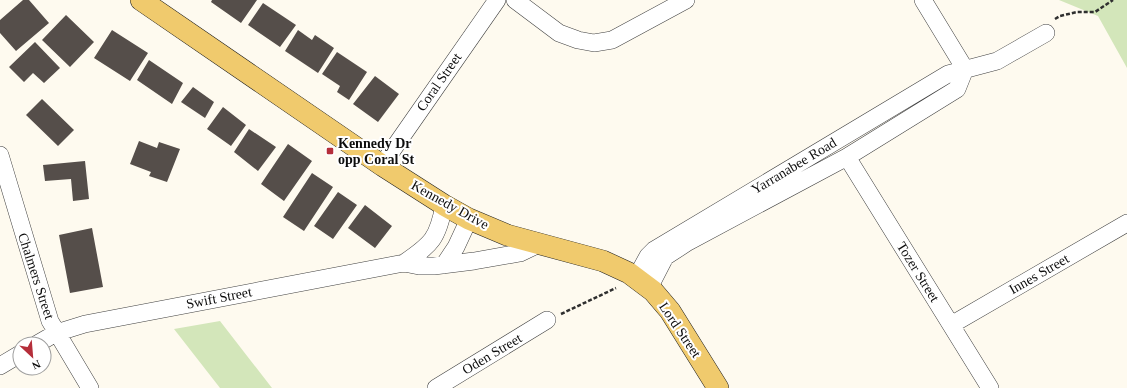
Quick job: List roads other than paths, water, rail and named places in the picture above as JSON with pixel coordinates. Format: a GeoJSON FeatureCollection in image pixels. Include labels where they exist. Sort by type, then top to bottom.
{"type":"FeatureCollection","features":[{"type":"Feature","properties":{"kind":"main road","name":"Kennedy Drive"},"geometry":{"type":"LineString","coordinates":[[141,0],[444,205],[469,219],[508,235],[617,266],[643,283]]}},
{"type":"Feature","properties":{"kind":"main road","name":"Lord Street"},"geometry":{"type":"LineString","coordinates":[[643,283],[670,311],[718,388]]}},
{"type":"Feature","properties":{"kind":"street","name":"Coral Street"},"geometry":{"type":"LineString","coordinates":[[382,164],[497,0]]}},
{"type":"Feature","properties":{"kind":"street"},"geometry":{"type":"LineString","coordinates":[[515,0],[559,32],[578,40],[594,43],[612,40],[686,0]]}},
{"type":"Feature","properties":{"kind":"street"},"geometry":{"type":"LineString","coordinates":[[923,0],[965,69]]}},
{"type":"Feature","properties":{"kind":"street","name":"Yarranabee Road"},"geometry":{"type":"LineString","coordinates":[[643,283],[648,256],[654,250],[948,74],[997,61],[1046,33]]}},
{"type":"Feature","properties":{"kind":"street","name":"Yarranabee Road"},"geometry":{"type":"LineString","coordinates":[[643,283],[664,257],[688,242],[847,157],[957,89],[965,69]]}},
{"type":"Feature","properties":{"kind":"street","name":"Chalmers Street"},"geometry":{"type":"LineString","coordinates":[[0,155],[50,321],[90,388]]}},
{"type":"Feature","properties":{"kind":"street","name":"Tozer Street"},"geometry":{"type":"LineString","coordinates":[[847,157],[990,388]]}},
{"type":"Feature","properties":{"kind":"street","name":"Swift Street"},"geometry":{"type":"LineString","coordinates":[[404,263],[420,252],[435,237],[441,224],[444,205]]}},
{"type":"Feature","properties":{"kind":"street"},"geometry":{"type":"LineString","coordinates":[[444,265],[456,247],[469,219]]}},
{"type":"Feature","properties":{"kind":"street","name":"Innes Street"},"geometry":{"type":"LineString","coordinates":[[951,325],[1127,223]]}},
{"type":"Feature","properties":{"kind":"street","name":"Swift Street"},"geometry":{"type":"LineString","coordinates":[[51,336],[85,324],[404,263],[419,266],[444,265],[520,253],[539,244]]}},
{"type":"Feature","properties":{"kind":"street","name":"Oden Street"},"geometry":{"type":"LineString","coordinates":[[436,388],[548,320]]}},
{"type":"Feature","properties":{"kind":"street"},"geometry":{"type":"LineString","coordinates":[[0,366],[12,359]]}},
{"type":"Feature","properties":{"kind":"place","name":"Kennedy Dr opp Coral St"},"geometry":{"type":"Point","coordinates":[330,151]}}]}
